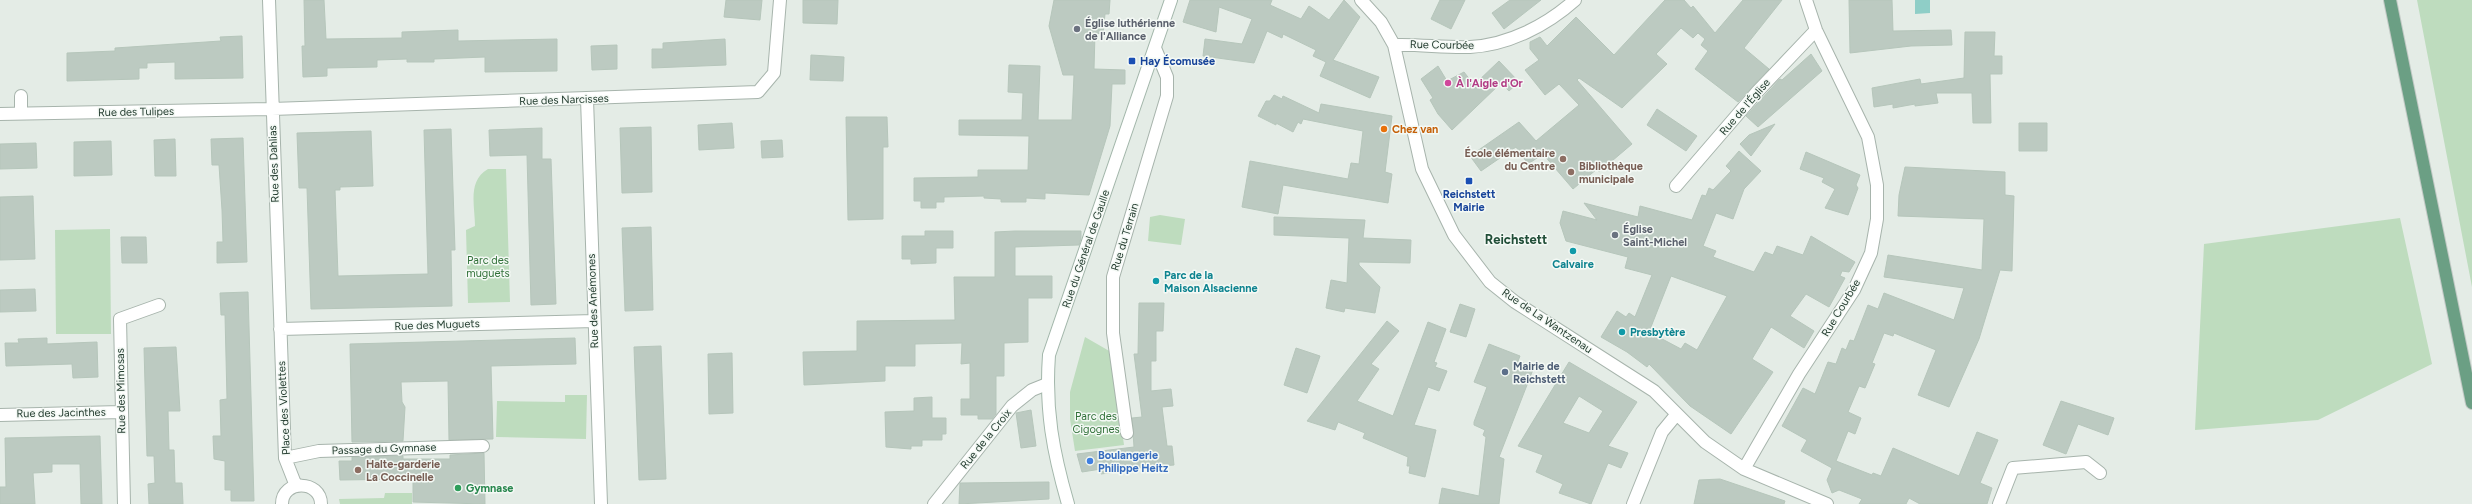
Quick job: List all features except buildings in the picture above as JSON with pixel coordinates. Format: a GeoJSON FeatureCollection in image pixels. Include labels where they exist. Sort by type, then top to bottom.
{"type":"FeatureCollection","features":[{"type":"Feature","properties":{"kind":"main road"},"geometry":{"type":"LineString","coordinates":[[2390,0],[2472,403]]}},
{"type":"Feature","properties":{"kind":"street","name":"Rue des Dahlias"},"geometry":{"type":"LineString","coordinates":[[269,0],[280,329]]}},
{"type":"Feature","properties":{"kind":"street","name":"Rue des Narcisses"},"geometry":{"type":"LineString","coordinates":[[272,109],[758,92],[774,73],[780,0]]}},
{"type":"Feature","properties":{"kind":"street","name":"Rue du Général de Gaulle"},"geometry":{"type":"LineString","coordinates":[[1068,504],[1050,429],[1047,384],[1049,355],[1171,0]]}},
{"type":"Feature","properties":{"kind":"street","name":"Rue de La Wantzenau"},"geometry":{"type":"LineString","coordinates":[[1362,0],[1381,22],[1394,45],[1422,169],[1454,235],[1490,282],[1515,302],[1654,391],[1676,415],[1705,442],[1744,468],[1827,504]]}},
{"type":"Feature","properties":{"kind":"street","name":"Rue Courbée"},"geometry":{"type":"LineString","coordinates":[[1394,45],[1471,47],[1514,38],[1558,15],[1575,0]]}},
{"type":"Feature","properties":{"kind":"street","name":"Rue Courbée"},"geometry":{"type":"LineString","coordinates":[[1744,468],[1799,374],[1854,290],[1870,253],[1877,219],[1877,185],[1868,137],[1816,30],[1806,0]]}},
{"type":"Feature","properties":{"kind":"street","name":"Rue de l'Église"},"geometry":{"type":"LineString","coordinates":[[1676,186],[1756,92],[1816,30]]}},
{"type":"Feature","properties":{"kind":"street","name":"Rue du Terrain"},"geometry":{"type":"LineString","coordinates":[[1127,433],[1113,333],[1114,277],[1167,96],[1167,77],[1155,48]]}},
{"type":"Feature","properties":{"kind":"street"},"geometry":{"type":"LineString","coordinates":[[21,96],[21,113]]}},
{"type":"Feature","properties":{"kind":"street","name":"Rue des Anémones"},"geometry":{"type":"LineString","coordinates":[[587,99],[601,504]]}},
{"type":"Feature","properties":{"kind":"street","name":"Rue des Tulipes"},"geometry":{"type":"LineString","coordinates":[[0,114],[272,109]]}},
{"type":"Feature","properties":{"kind":"street","name":"Rue des Mimosas"},"geometry":{"type":"LineString","coordinates":[[124,504],[120,319],[159,305]]}},
{"type":"Feature","properties":{"kind":"street","name":"Rue des Muguets"},"geometry":{"type":"LineString","coordinates":[[280,329],[594,321]]}},
{"type":"Feature","properties":{"kind":"street","name":"Place des Violettes"},"geometry":{"type":"LineString","coordinates":[[280,329],[285,458],[296,486]]}},
{"type":"Feature","properties":{"kind":"street","name":"Rue de la Croix"},"geometry":{"type":"LineString","coordinates":[[934,504],[1012,406],[1032,390],[1047,384]]}},
{"type":"Feature","properties":{"kind":"street","name":"Rue des Jacinthes"},"geometry":{"type":"LineString","coordinates":[[0,415],[121,412]]}},
{"type":"Feature","properties":{"kind":"street"},"geometry":{"type":"LineString","coordinates":[[1633,504],[1662,432],[1676,415]]}},
{"type":"Feature","properties":{"kind":"street","name":"Passage du Gymnase"},"geometry":{"type":"LineString","coordinates":[[285,458],[319,451],[482,446]]}},
{"type":"Feature","properties":{"kind":"street"},"geometry":{"type":"LineString","coordinates":[[1999,504],[2013,468],[2086,462],[2100,473]]}},
{"type":"Feature","properties":{"kind":"street"},"geometry":{"type":"LineString","coordinates":[[282,504],[286,492],[296,486],[311,488],[318,495],[321,504]]}},
{"type":"Feature","properties":{"kind":"green space"},"geometry":{"type":"Polygon","coordinates":[[[2417,0],[2472,0],[2472,287],[2417,0]]]}},
{"type":"Feature","properties":{"kind":"green space","name":"Parc des muguets"},"geometry":{"type":"Polygon","coordinates":[[[488,169],[506,169],[510,302],[468,303],[466,230],[475,226],[475,187],[481,174],[488,169]]]}},
{"type":"Feature","properties":{"kind":"green space"},"geometry":{"type":"Polygon","coordinates":[[[1160,215],[1185,219],[1181,245],[1148,241],[1150,217],[1160,215]]]}},
{"type":"Feature","properties":{"kind":"green space"},"geometry":{"type":"Polygon","coordinates":[[[2400,218],[2432,364],[2318,420],[2195,430],[2204,244],[2400,218]]]}},
{"type":"Feature","properties":{"kind":"green space"},"geometry":{"type":"Polygon","coordinates":[[[110,229],[111,334],[56,334],[55,230],[110,229]]]}},
{"type":"Feature","properties":{"kind":"green space","name":"Parc des Cigognes"},"geometry":{"type":"Polygon","coordinates":[[[1085,337],[1111,352],[1124,445],[1075,451],[1070,419],[1070,392],[1085,337]]]}},
{"type":"Feature","properties":{"kind":"green space"},"geometry":{"type":"Polygon","coordinates":[[[565,395],[587,395],[586,439],[496,437],[497,401],[565,402],[565,395]]]}},
{"type":"Feature","properties":{"kind":"green space"},"geometry":{"type":"Polygon","coordinates":[[[385,493],[412,493],[412,504],[340,504],[339,499],[384,498],[385,493]]]}},
{"type":"Feature","properties":{"kind":"water"},"geometry":{"type":"Polygon","coordinates":[[[1915,0],[1930,0],[1930,13],[1915,14],[1915,0]]]}},
{"type":"Feature","properties":{"kind":"place","name":"Église luthérienne de l'Alliance"},"geometry":{"type":"Point","coordinates":[1077,29]}},
{"type":"Feature","properties":{"kind":"place","name":"Hay Écomusée"},"geometry":{"type":"Point","coordinates":[1132,61]}},
{"type":"Feature","properties":{"kind":"place","name":"À l'Aigle d'Or"},"geometry":{"type":"Point","coordinates":[1448,83]}},
{"type":"Feature","properties":{"kind":"place","name":"Chez van"},"geometry":{"type":"Point","coordinates":[1384,129]}},
{"type":"Feature","properties":{"kind":"place","name":"École élémentaire du Centre"},"geometry":{"type":"Point","coordinates":[1563,159]}},
{"type":"Feature","properties":{"kind":"place","name":"Bibliothèque municipale"},"geometry":{"type":"Point","coordinates":[1571,172]}},
{"type":"Feature","properties":{"kind":"place","name":"Reichstett Mairie"},"geometry":{"type":"Point","coordinates":[1469,181]}},
{"type":"Feature","properties":{"kind":"place","name":"Église Saint-Michel"},"geometry":{"type":"Point","coordinates":[1615,235]}},
{"type":"Feature","properties":{"kind":"place","name":"Calvaire"},"geometry":{"type":"Point","coordinates":[1573,251]}},
{"type":"Feature","properties":{"kind":"place","name":"Parc de la Maison Alsacienne"},"geometry":{"type":"Point","coordinates":[1156,281]}},
{"type":"Feature","properties":{"kind":"place","name":"Presbytère"},"geometry":{"type":"Point","coordinates":[1622,332]}},
{"type":"Feature","properties":{"kind":"place","name":"Mairie de Reichstett"},"geometry":{"type":"Point","coordinates":[1505,372]}},
{"type":"Feature","properties":{"kind":"place","name":"Boulangerie Philippe Heitz"},"geometry":{"type":"Point","coordinates":[1090,461]}},
{"type":"Feature","properties":{"kind":"place","name":"Halte-garderie La Coccinelle"},"geometry":{"type":"Point","coordinates":[358,470]}},
{"type":"Feature","properties":{"kind":"place","name":"Gymnase"},"geometry":{"type":"Point","coordinates":[458,488]}},
{"type":"Feature","properties":{"kind":"district","name":"Reichstett"},"geometry":{"type":"Point","coordinates":[1516,239]}}]}
